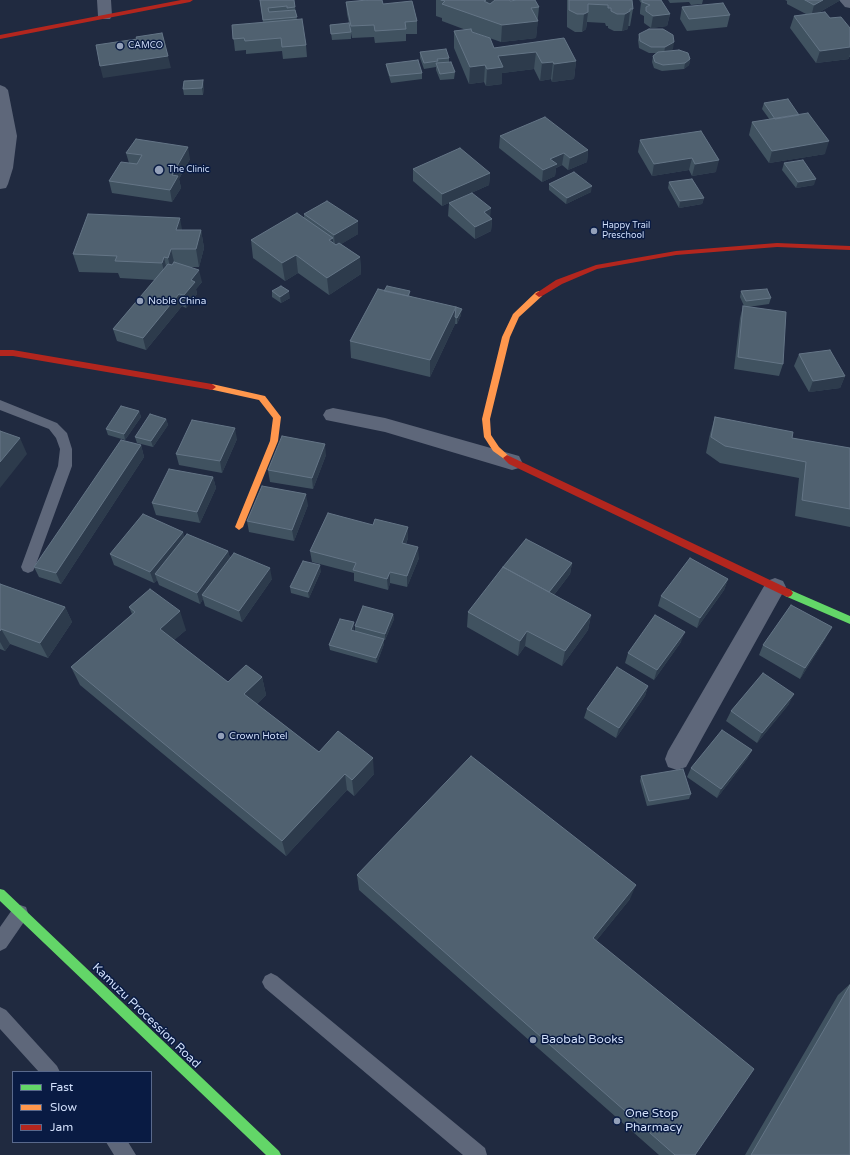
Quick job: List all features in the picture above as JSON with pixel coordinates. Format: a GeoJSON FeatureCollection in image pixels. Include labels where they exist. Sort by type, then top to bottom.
{"type":"FeatureCollection","features":[{"type":"Feature","properties":{"kind":"main road"},"geometry":{"type":"LineString","coordinates":[[0,38],[190,0]]}},
{"type":"Feature","properties":{"kind":"main road"},"geometry":{"type":"LineString","coordinates":[[850,248],[776,245],[676,253],[596,267],[559,282],[536,296],[516,316],[506,338],[486,419],[487,435],[496,449],[512,462],[775,588],[850,620]]}},
{"type":"Feature","properties":{"kind":"main road"},"geometry":{"type":"LineString","coordinates":[[0,353],[13,353],[199,384],[262,398],[277,417],[274,441],[239,527]]}},
{"type":"Feature","properties":{"kind":"main road","name":"Kamuzu Procession Road"},"geometry":{"type":"LineString","coordinates":[[0,894],[275,1155]]}},
{"type":"Feature","properties":{"kind":"street"},"geometry":{"type":"LineString","coordinates":[[104,0],[105,16]]}},
{"type":"Feature","properties":{"kind":"street"},"geometry":{"type":"LineString","coordinates":[[846,0],[850,4]]}},
{"type":"Feature","properties":{"kind":"street"},"geometry":{"type":"LineString","coordinates":[[0,90],[5,109],[9,136],[0,184]]}},
{"type":"Feature","properties":{"kind":"street"},"geometry":{"type":"LineString","coordinates":[[333,415],[385,425],[512,462]]}},
{"type":"Feature","properties":{"kind":"street"},"geometry":{"type":"LineString","coordinates":[[677,759],[775,588]]}},
{"type":"Feature","properties":{"kind":"lane"},"geometry":{"type":"LineString","coordinates":[[0,404],[53,426],[62,436],[66,449],[65,466],[28,567]]}},
{"type":"Feature","properties":{"kind":"lane"},"geometry":{"type":"LineString","coordinates":[[0,942],[20,913]]}},
{"type":"Feature","properties":{"kind":"lane"},"geometry":{"type":"LineString","coordinates":[[271,982],[478,1155]]}},
{"type":"Feature","properties":{"kind":"lane"},"geometry":{"type":"LineString","coordinates":[[0,1016],[50,1071]]}},
{"type":"Feature","properties":{"kind":"lane"},"geometry":{"type":"LineString","coordinates":[[116,1143],[127,1155]]}},
{"type":"Feature","properties":{"kind":"building"},"geometry":{"type":"Polygon","coordinates":[[[260,0],[294,0],[295,7],[287,8],[287,6],[268,8],[269,12],[295,10],[297,17],[263,20],[260,0]]]}},
{"type":"Feature","properties":{"kind":"building"},"geometry":{"type":"Polygon","coordinates":[[[382,0],[383,4],[412,1],[417,21],[405,22],[406,29],[375,31],[374,25],[351,26],[346,2],[382,0]]]}},
{"type":"Feature","properties":{"kind":"building"},"geometry":{"type":"Polygon","coordinates":[[[441,0],[486,0],[484,1],[490,4],[495,0],[535,0],[539,7],[531,8],[538,21],[502,25],[442,4],[445,1],[441,0]]]}},
{"type":"Feature","properties":{"kind":"building"},"geometry":{"type":"Polygon","coordinates":[[[569,0],[632,0],[633,9],[630,9],[630,11],[625,14],[617,14],[611,11],[611,8],[608,8],[608,5],[588,4],[588,12],[584,14],[577,14],[569,10],[569,0]]]}},
{"type":"Feature","properties":{"kind":"building"},"geometry":{"type":"Polygon","coordinates":[[[642,0],[661,0],[670,14],[653,16],[646,11],[646,7],[650,5],[642,2],[642,0]]]}},
{"type":"Feature","properties":{"kind":"building"},"geometry":{"type":"Polygon","coordinates":[[[805,0],[823,0],[814,5],[805,0]]]}},
{"type":"Feature","properties":{"kind":"building"},"geometry":{"type":"Polygon","coordinates":[[[723,3],[730,15],[689,19],[682,7],[723,3]]]}},
{"type":"Feature","properties":{"kind":"building"},"geometry":{"type":"Polygon","coordinates":[[[825,12],[830,18],[841,17],[850,28],[850,47],[820,51],[794,16],[825,12]]]}},
{"type":"Feature","properties":{"kind":"building"},"geometry":{"type":"Polygon","coordinates":[[[302,19],[306,45],[282,47],[281,38],[245,41],[244,38],[233,39],[232,25],[302,19]]]}},
{"type":"Feature","properties":{"kind":"building"},"geometry":{"type":"Polygon","coordinates":[[[349,23],[351,32],[331,34],[330,25],[349,23]]]}},
{"type":"Feature","properties":{"kind":"building"},"geometry":{"type":"Polygon","coordinates":[[[471,29],[472,32],[490,38],[494,48],[564,38],[576,61],[554,64],[553,62],[542,63],[536,52],[498,56],[503,67],[487,69],[485,65],[470,67],[454,31],[471,29]]]}},
{"type":"Feature","properties":{"kind":"building"},"geometry":{"type":"Polygon","coordinates":[[[649,29],[663,29],[673,35],[674,42],[665,47],[651,47],[640,41],[639,34],[649,29]]]}},
{"type":"Feature","properties":{"kind":"building"},"geometry":{"type":"Polygon","coordinates":[[[162,33],[168,56],[100,66],[96,45],[137,39],[136,37],[162,33]]]}},
{"type":"Feature","properties":{"kind":"building"},"geometry":{"type":"Polygon","coordinates":[[[446,49],[449,58],[437,59],[438,61],[424,63],[420,52],[446,49]]]}},
{"type":"Feature","properties":{"kind":"building"},"geometry":{"type":"Polygon","coordinates":[[[679,50],[688,53],[690,59],[685,63],[663,65],[655,62],[653,56],[658,52],[679,50]]]}},
{"type":"Feature","properties":{"kind":"building"},"geometry":{"type":"Polygon","coordinates":[[[418,60],[422,73],[390,76],[386,64],[418,60]]]}},
{"type":"Feature","properties":{"kind":"building"},"geometry":{"type":"Polygon","coordinates":[[[451,62],[455,72],[440,74],[436,63],[451,62]]]}},
{"type":"Feature","properties":{"kind":"building"},"geometry":{"type":"Polygon","coordinates":[[[203,80],[202,88],[183,89],[184,81],[203,80]]]}},
{"type":"Feature","properties":{"kind":"building"},"geometry":{"type":"Polygon","coordinates":[[[788,99],[799,115],[775,119],[764,103],[788,99]]]}},
{"type":"Feature","properties":{"kind":"building"},"geometry":{"type":"Polygon","coordinates":[[[808,113],[829,141],[772,151],[752,122],[808,113]]]}},
{"type":"Feature","properties":{"kind":"building"},"geometry":{"type":"Polygon","coordinates":[[[545,117],[588,150],[570,158],[564,153],[550,159],[557,164],[543,170],[500,136],[545,117]]]}},
{"type":"Feature","properties":{"kind":"building"},"geometry":{"type":"Polygon","coordinates":[[[701,131],[719,160],[695,164],[692,158],[654,164],[640,140],[701,131]]]}},
{"type":"Feature","properties":{"kind":"building"},"geometry":{"type":"Polygon","coordinates":[[[136,139],[188,147],[172,175],[178,176],[170,190],[109,181],[121,162],[137,164],[142,155],[126,153],[136,139]]]}},
{"type":"Feature","properties":{"kind":"building"},"geometry":{"type":"Polygon","coordinates":[[[460,148],[490,173],[442,194],[413,169],[460,148]]]}},
{"type":"Feature","properties":{"kind":"building"},"geometry":{"type":"Polygon","coordinates":[[[803,160],[816,179],[798,182],[784,163],[803,160]]]}},
{"type":"Feature","properties":{"kind":"building"},"geometry":{"type":"Polygon","coordinates":[[[574,172],[592,186],[567,198],[549,184],[574,172]]]}},
{"type":"Feature","properties":{"kind":"building"},"geometry":{"type":"Polygon","coordinates":[[[692,179],[704,198],[680,201],[669,182],[692,179]]]}},
{"type":"Feature","properties":{"kind":"building"},"geometry":{"type":"Polygon","coordinates":[[[472,193],[491,208],[484,212],[492,219],[475,227],[449,203],[472,193]]]}},
{"type":"Feature","properties":{"kind":"building"},"geometry":{"type":"Polygon","coordinates":[[[327,201],[358,221],[334,235],[304,214],[327,201]]]}},
{"type":"Feature","properties":{"kind":"building"},"geometry":{"type":"Polygon","coordinates":[[[297,213],[333,238],[329,240],[336,245],[339,243],[360,257],[327,278],[296,255],[282,263],[251,240],[297,213]]]}},
{"type":"Feature","properties":{"kind":"building"},"geometry":{"type":"Polygon","coordinates":[[[88,214],[180,218],[176,230],[201,230],[196,249],[171,249],[168,258],[164,257],[162,263],[115,261],[117,256],[73,254],[88,214]]]}},
{"type":"Feature","properties":{"kind":"building"},"geometry":{"type":"Polygon","coordinates":[[[174,262],[199,270],[191,280],[195,282],[184,295],[179,294],[143,338],[113,329],[168,264],[172,265],[174,262]]]}},
{"type":"Feature","properties":{"kind":"building"},"geometry":{"type":"Polygon","coordinates":[[[281,286],[289,291],[280,297],[272,291],[281,286]]]}},
{"type":"Feature","properties":{"kind":"building"},"geometry":{"type":"Polygon","coordinates":[[[387,286],[410,291],[408,296],[384,291],[387,286]]]}},
{"type":"Feature","properties":{"kind":"building"},"geometry":{"type":"Polygon","coordinates":[[[378,289],[456,307],[430,360],[350,341],[378,289]]]}},
{"type":"Feature","properties":{"kind":"building"},"geometry":{"type":"Polygon","coordinates":[[[767,289],[771,298],[746,301],[741,291],[767,289]]]}},
{"type":"Feature","properties":{"kind":"building"},"geometry":{"type":"Polygon","coordinates":[[[743,306],[786,312],[783,364],[738,357],[743,306]]]}},
{"type":"Feature","properties":{"kind":"building"},"geometry":{"type":"Polygon","coordinates":[[[456,307],[462,309],[457,318],[455,317],[456,307]]]}},
{"type":"Feature","properties":{"kind":"building"},"geometry":{"type":"Polygon","coordinates":[[[830,350],[845,376],[813,381],[799,354],[830,350]]]}},
{"type":"Feature","properties":{"kind":"building"},"geometry":{"type":"Polygon","coordinates":[[[121,406],[139,411],[124,434],[106,429],[121,406]]]}},
{"type":"Feature","properties":{"kind":"building"},"geometry":{"type":"Polygon","coordinates":[[[150,414],[166,419],[151,441],[135,437],[150,414]]]}},
{"type":"Feature","properties":{"kind":"building"},"geometry":{"type":"Polygon","coordinates":[[[715,417],[793,432],[792,438],[850,448],[850,509],[802,500],[806,462],[725,446],[711,437],[715,417]]]}},
{"type":"Feature","properties":{"kind":"building"},"geometry":{"type":"Polygon","coordinates":[[[192,420],[235,428],[220,461],[176,454],[192,420]]]}},
{"type":"Feature","properties":{"kind":"building"},"geometry":{"type":"Polygon","coordinates":[[[0,431],[20,438],[0,462],[0,431]]]}},
{"type":"Feature","properties":{"kind":"building"},"geometry":{"type":"Polygon","coordinates":[[[282,436],[325,444],[312,478],[268,470],[282,436]]]}},
{"type":"Feature","properties":{"kind":"building"},"geometry":{"type":"Polygon","coordinates":[[[121,440],[141,445],[56,573],[34,567],[121,440]]]}},
{"type":"Feature","properties":{"kind":"building"},"geometry":{"type":"Polygon","coordinates":[[[169,469],[213,477],[197,512],[152,503],[169,469]]]}},
{"type":"Feature","properties":{"kind":"building"},"geometry":{"type":"Polygon","coordinates":[[[262,486],[306,494],[292,530],[247,521],[262,486]]]}},
{"type":"Feature","properties":{"kind":"building"},"geometry":{"type":"Polygon","coordinates":[[[328,513],[373,525],[375,519],[408,527],[402,543],[418,547],[407,576],[390,572],[387,579],[353,570],[356,563],[310,551],[328,513]]]}},
{"type":"Feature","properties":{"kind":"building"},"geometry":{"type":"Polygon","coordinates":[[[143,514],[183,532],[150,572],[110,554],[143,514]]]}},
{"type":"Feature","properties":{"kind":"building"},"geometry":{"type":"Polygon","coordinates":[[[187,534],[228,551],[197,593],[155,574],[187,534]]]}},
{"type":"Feature","properties":{"kind":"building"},"geometry":{"type":"Polygon","coordinates":[[[526,539],[572,563],[549,592],[503,567],[526,539]]]}},
{"type":"Feature","properties":{"kind":"building"},"geometry":{"type":"Polygon","coordinates":[[[234,553],[270,568],[239,611],[202,595],[234,553]]]}},
{"type":"Feature","properties":{"kind":"building"},"geometry":{"type":"Polygon","coordinates":[[[690,558],[728,579],[700,618],[661,596],[690,558]]]}},
{"type":"Feature","properties":{"kind":"building"},"geometry":{"type":"Polygon","coordinates":[[[303,561],[320,565],[308,592],[290,587],[303,561]]]}},
{"type":"Feature","properties":{"kind":"building"},"geometry":{"type":"Polygon","coordinates":[[[503,567],[591,615],[565,651],[527,631],[520,641],[468,612],[503,567]]]}},
{"type":"Feature","properties":{"kind":"building"},"geometry":{"type":"Polygon","coordinates":[[[0,584],[65,607],[40,643],[1,629],[0,631],[0,584]]]}},
{"type":"Feature","properties":{"kind":"building"},"geometry":{"type":"Polygon","coordinates":[[[150,589],[180,611],[160,629],[228,682],[246,665],[262,677],[244,694],[319,752],[338,731],[373,758],[352,780],[345,774],[282,841],[71,667],[135,612],[129,607],[150,589]]]}},
{"type":"Feature","properties":{"kind":"building"},"geometry":{"type":"Polygon","coordinates":[[[791,605],[832,627],[805,668],[763,645],[791,605]]]}},
{"type":"Feature","properties":{"kind":"building"},"geometry":{"type":"Polygon","coordinates":[[[363,606],[393,614],[385,634],[355,626],[363,606]]]}},
{"type":"Feature","properties":{"kind":"building"},"geometry":{"type":"Polygon","coordinates":[[[655,615],[685,632],[657,670],[628,653],[655,615]]]}},
{"type":"Feature","properties":{"kind":"building"},"geometry":{"type":"Polygon","coordinates":[[[340,619],[354,622],[351,630],[384,639],[376,658],[329,645],[340,619]]]}},
{"type":"Feature","properties":{"kind":"building"},"geometry":{"type":"Polygon","coordinates":[[[617,667],[648,686],[619,728],[587,709],[617,667]]]}},
{"type":"Feature","properties":{"kind":"building"},"geometry":{"type":"Polygon","coordinates":[[[763,673],[794,694],[762,733],[731,711],[763,673]]]}},
{"type":"Feature","properties":{"kind":"building"},"geometry":{"type":"Polygon","coordinates":[[[722,730],[752,750],[721,789],[691,768],[722,730]]]}},
{"type":"Feature","properties":{"kind":"building"},"geometry":{"type":"Polygon","coordinates":[[[471,756],[636,885],[593,938],[754,1069],[695,1155],[675,1155],[357,875],[471,756]]]}},
{"type":"Feature","properties":{"kind":"building"},"geometry":{"type":"Polygon","coordinates":[[[683,769],[691,794],[649,801],[641,776],[683,769]]]}},
{"type":"Feature","properties":{"kind":"building"},"geometry":{"type":"Polygon","coordinates":[[[850,985],[850,1155],[751,1155],[850,985]]]}},
{"type":"Feature","properties":{"kind":"traffic: fast"},"geometry":{"type":"LineString","coordinates":[[788,593],[850,620]]}},
{"type":"Feature","properties":{"kind":"traffic: fast"},"geometry":{"type":"LineString","coordinates":[[0,894],[275,1155]]}},
{"type":"Feature","properties":{"kind":"traffic: slow"},"geometry":{"type":"LineString","coordinates":[[507,458],[496,449],[487,435],[486,419],[506,337],[516,316],[539,294]]}},
{"type":"Feature","properties":{"kind":"traffic: slow"},"geometry":{"type":"LineString","coordinates":[[212,387],[262,398],[277,417],[274,441],[239,527]]}},
{"type":"Feature","properties":{"kind":"traffic: jam"},"geometry":{"type":"LineString","coordinates":[[0,37],[190,0]]}},
{"type":"Feature","properties":{"kind":"traffic: jam"},"geometry":{"type":"LineString","coordinates":[[539,294],[559,282],[596,267],[676,253],[777,245],[850,248]]}},
{"type":"Feature","properties":{"kind":"traffic: jam"},"geometry":{"type":"LineString","coordinates":[[0,353],[13,353],[212,387]]}},
{"type":"Feature","properties":{"kind":"traffic: jam"},"geometry":{"type":"LineString","coordinates":[[507,458],[512,462],[788,593]]}},
{"type":"Feature","properties":{"kind":"place","name":"CAMCO"},"geometry":{"type":"Point","coordinates":[120,46]}},
{"type":"Feature","properties":{"kind":"place","name":"The Clinic"},"geometry":{"type":"Point","coordinates":[159,170]}},
{"type":"Feature","properties":{"kind":"place","name":"Happy Trail Preschool"},"geometry":{"type":"Point","coordinates":[594,231]}},
{"type":"Feature","properties":{"kind":"place","name":"Noble China"},"geometry":{"type":"Point","coordinates":[140,301]}},
{"type":"Feature","properties":{"kind":"place","name":"Crown Hotel"},"geometry":{"type":"Point","coordinates":[221,736]}},
{"type":"Feature","properties":{"kind":"place","name":"Baobab Books"},"geometry":{"type":"Point","coordinates":[533,1040]}},
{"type":"Feature","properties":{"kind":"place","name":"One Stop Pharmacy"},"geometry":{"type":"Point","coordinates":[617,1121]}}]}
